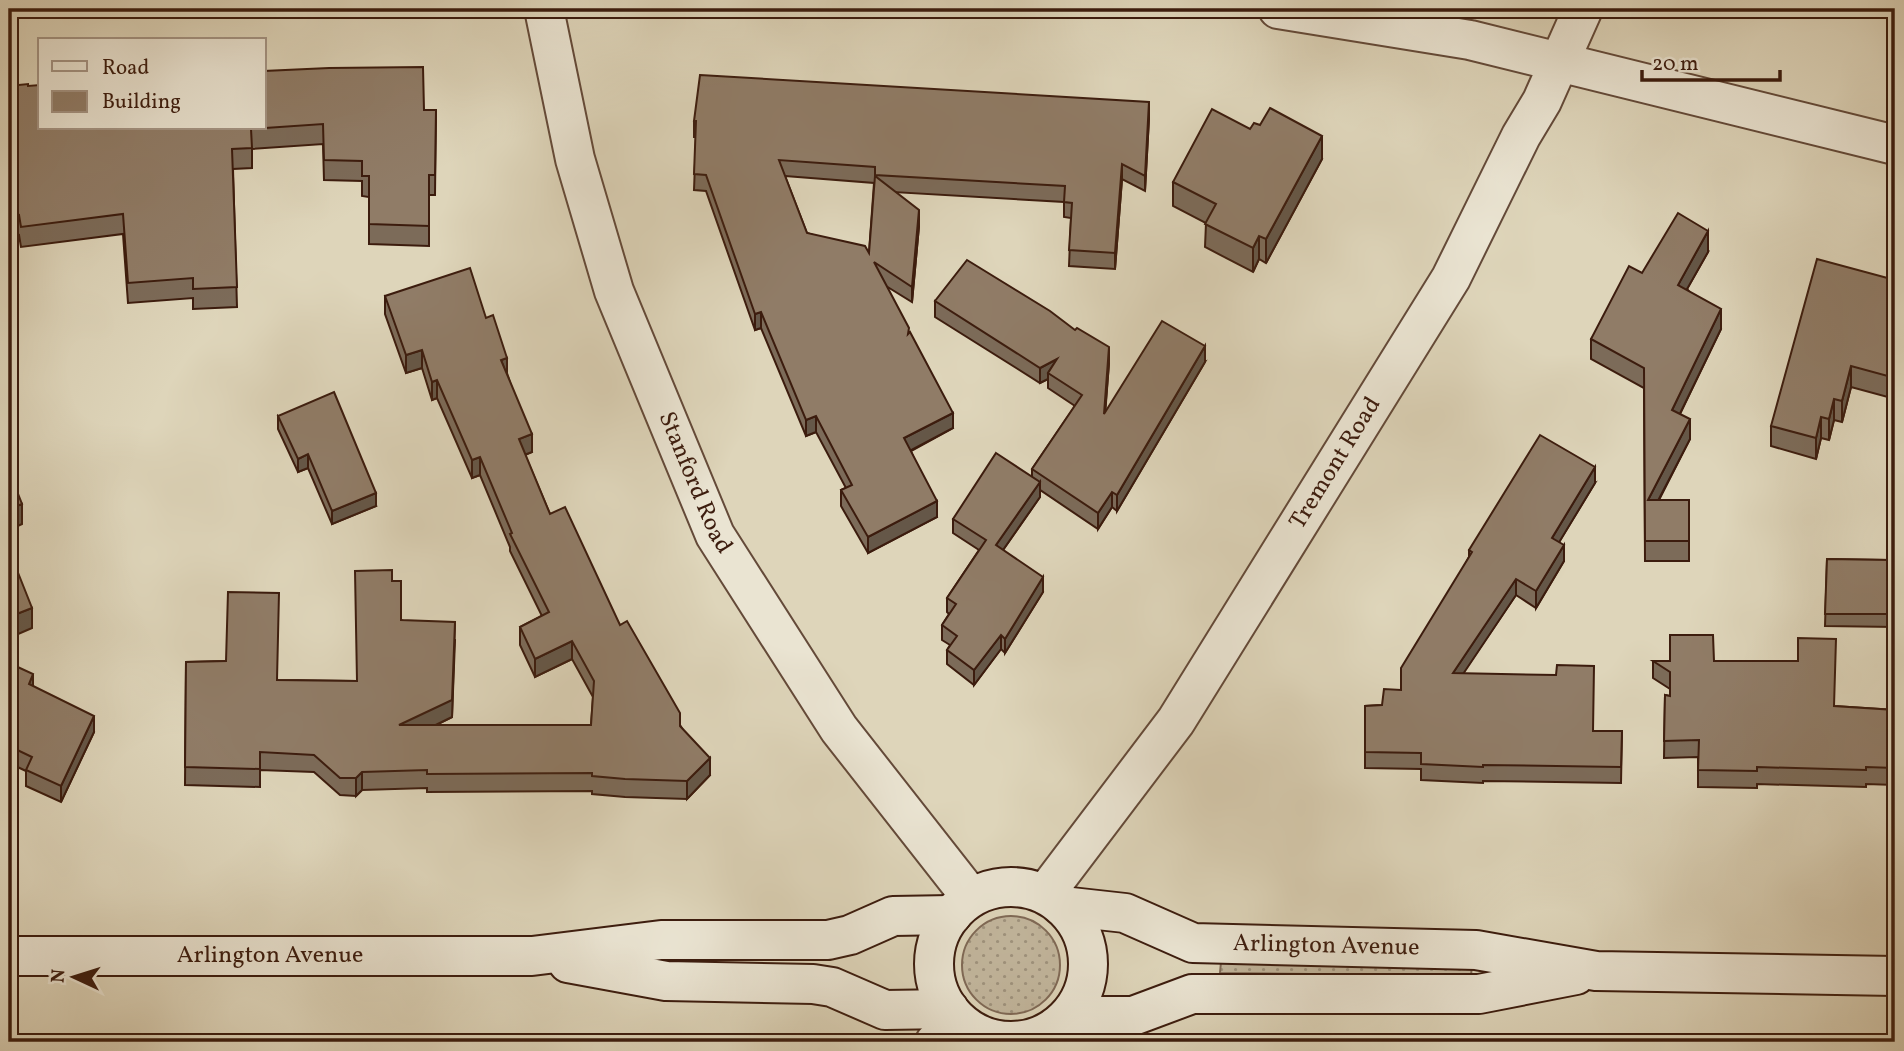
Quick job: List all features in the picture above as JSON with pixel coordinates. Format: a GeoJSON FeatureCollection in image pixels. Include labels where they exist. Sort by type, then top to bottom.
{"type":"FeatureCollection","features":[{"type":"Feature","properties":{"kind":"street","name":"Stanford Road"},"geometry":{"type":"LineString","coordinates":[[544,9],[575,159],[614,291],[715,535],[839,729],[961,905]]}},
{"type":"Feature","properties":{"kind":"street"},"geometry":{"type":"LineString","coordinates":[[1278,9],[1469,40],[1895,145]]}},
{"type":"Feature","properties":{"kind":"street","name":"Tremont Road"},"geometry":{"type":"LineString","coordinates":[[1054,900],[1176,721],[1451,278],[1560,61],[1583,9]]}},
{"type":"Feature","properties":{"kind":"street"},"geometry":{"type":"LineString","coordinates":[[1020,887],[1054,900],[1076,922],[1085,941],[1088,962],[1086,982],[1068,1028],[1030,1040],[1007,1042],[947,1025],[937,986],[934,960],[939,936],[961,905],[994,888],[1020,887]]}},
{"type":"Feature","properties":{"kind":"street","name":"Arlington Avenue"},"geometry":{"type":"LineString","coordinates":[[1054,900],[1125,913],[1193,943],[1476,950],[1596,971],[1895,976]]}},
{"type":"Feature","properties":{"kind":"street","name":"Arlington Avenue"},"geometry":{"type":"LineString","coordinates":[[9,956],[532,957],[661,940],[828,940],[850,935],[893,916],[961,905]]}},
{"type":"Feature","properties":{"kind":"street","name":"Arlington Avenue"},"geometry":{"type":"LineString","coordinates":[[532,957],[666,981],[813,984],[832,987],[885,1010],[947,1025]]}},
{"type":"Feature","properties":{"kind":"street","name":"Arlington Avenue"},"geometry":{"type":"LineString","coordinates":[[1068,1028],[1133,1016],[1192,994],[1479,994],[1596,971]]}},
{"type":"Feature","properties":{"kind":"shaded area"},"geometry":{"type":"Polygon","coordinates":[[[1001,916],[1021,916],[1046,930],[1057,946],[1060,965],[1057,984],[1046,1000],[1021,1014],[1001,1014],[984,1006],[970,992],[962,975],[962,955],[970,938],[984,924],[1001,916]]]}},
{"type":"Feature","properties":{"kind":"shaded area"},"geometry":{"type":"Polygon","coordinates":[[[1221,962],[1472,964],[1471,976],[1220,973],[1221,962]]]}},
{"type":"Feature","properties":{"kind":"building"},"geometry":{"type":"Polygon","coordinates":[[[423,67],[424,110],[436,110],[435,175],[429,175],[429,226],[369,224],[369,176],[362,176],[362,161],[324,160],[323,124],[266,128],[266,71],[423,67]]]}},
{"type":"Feature","properties":{"kind":"building"},"geometry":{"type":"Polygon","coordinates":[[[700,75],[1149,102],[1145,176],[1122,164],[1115,253],[1069,250],[1072,203],[1064,202],[1065,186],[875,175],[875,167],[779,160],[807,233],[865,246],[869,253],[875,176],[919,210],[912,287],[874,262],[909,328],[908,334],[910,332],[953,413],[904,438],[937,501],[868,537],[841,490],[852,485],[816,416],[806,420],[761,312],[755,314],[706,175],[694,174],[694,121],[700,75]]]}},
{"type":"Feature","properties":{"kind":"building"},"geometry":{"type":"Polygon","coordinates":[[[38,85],[38,130],[251,130],[252,148],[232,149],[237,287],[193,289],[193,278],[128,283],[123,214],[21,227],[19,215],[9,217],[9,86],[38,85]]]}},
{"type":"Feature","properties":{"kind":"building"},"geometry":{"type":"Polygon","coordinates":[[[1270,108],[1322,136],[1266,239],[1259,236],[1253,248],[1205,224],[1216,204],[1173,182],[1212,109],[1250,129],[1254,123],[1260,125],[1270,108]]]}},
{"type":"Feature","properties":{"kind":"building"},"geometry":{"type":"Polygon","coordinates":[[[1678,213],[1708,231],[1678,285],[1721,309],[1672,410],[1690,419],[1648,500],[1689,500],[1689,541],[1645,541],[1644,368],[1591,339],[1629,266],[1642,273],[1678,213]]]}},
{"type":"Feature","properties":{"kind":"building"},"geometry":{"type":"Polygon","coordinates":[[[1817,259],[1895,280],[1895,378],[1851,366],[1842,401],[1834,399],[1829,419],[1821,417],[1816,438],[1771,426],[1817,259]]]}},
{"type":"Feature","properties":{"kind":"building"},"geometry":{"type":"Polygon","coordinates":[[[967,260],[1050,311],[1075,330],[1077,328],[1109,347],[1104,414],[1162,321],[1205,346],[1117,495],[1112,492],[1098,513],[1032,469],[1082,395],[1048,373],[1057,359],[1040,368],[935,301],[967,260]]]}},
{"type":"Feature","properties":{"kind":"building"},"geometry":{"type":"Polygon","coordinates":[[[470,268],[486,318],[493,315],[507,358],[501,360],[532,434],[519,439],[550,514],[565,507],[620,625],[627,621],[680,713],[680,726],[710,758],[687,781],[625,779],[592,776],[592,773],[427,774],[427,770],[362,772],[356,778],[340,778],[314,755],[260,752],[260,769],[185,767],[186,662],[226,661],[228,592],[279,593],[277,680],[357,681],[355,571],[392,570],[392,581],[401,581],[401,620],[455,622],[452,700],[399,725],[591,725],[594,681],[572,641],[535,659],[520,627],[549,612],[510,534],[512,533],[480,457],[472,460],[437,380],[432,382],[422,350],[406,355],[385,296],[470,268]]]}},
{"type":"Feature","properties":{"kind":"building"},"geometry":{"type":"Polygon","coordinates":[[[334,392],[376,493],[332,511],[308,454],[298,459],[278,416],[334,392]]]}},
{"type":"Feature","properties":{"kind":"building"},"geometry":{"type":"Polygon","coordinates":[[[9,395],[15,410],[9,412],[9,395]]]}},
{"type":"Feature","properties":{"kind":"building"},"geometry":{"type":"Polygon","coordinates":[[[1540,435],[1595,467],[1552,538],[1564,545],[1536,591],[1516,579],[1453,673],[1556,675],[1557,665],[1594,666],[1593,731],[1622,731],[1621,767],[1421,764],[1421,753],[1365,752],[1365,706],[1382,705],[1384,689],[1401,690],[1401,668],[1540,435]]]}},
{"type":"Feature","properties":{"kind":"building"},"geometry":{"type":"Polygon","coordinates":[[[996,453],[1040,482],[996,545],[1043,577],[1005,639],[1001,635],[974,670],[947,650],[957,636],[942,625],[956,604],[947,598],[986,540],[953,519],[996,453]]]}},
{"type":"Feature","properties":{"kind":"building"},"geometry":{"type":"Polygon","coordinates":[[[9,471],[22,504],[9,509],[9,471]]]}},
{"type":"Feature","properties":{"kind":"building"},"geometry":{"type":"Polygon","coordinates":[[[1895,544],[1895,614],[1825,614],[1827,559],[1890,560],[1895,544]]]}},
{"type":"Feature","properties":{"kind":"building"},"geometry":{"type":"Polygon","coordinates":[[[9,550],[32,608],[9,617],[9,550]]]}},
{"type":"Feature","properties":{"kind":"building"},"geometry":{"type":"Polygon","coordinates":[[[1670,635],[1713,635],[1714,661],[1798,661],[1798,638],[1836,639],[1834,706],[1895,710],[1895,768],[1866,767],[1866,770],[1757,767],[1757,771],[1698,770],[1699,740],[1664,741],[1665,695],[1670,696],[1670,672],[1653,661],[1670,661],[1670,635]]]}},
{"type":"Feature","properties":{"kind":"building"},"geometry":{"type":"Polygon","coordinates":[[[9,663],[33,674],[29,684],[94,716],[61,786],[26,770],[32,757],[9,746],[9,663]]]}}]}
